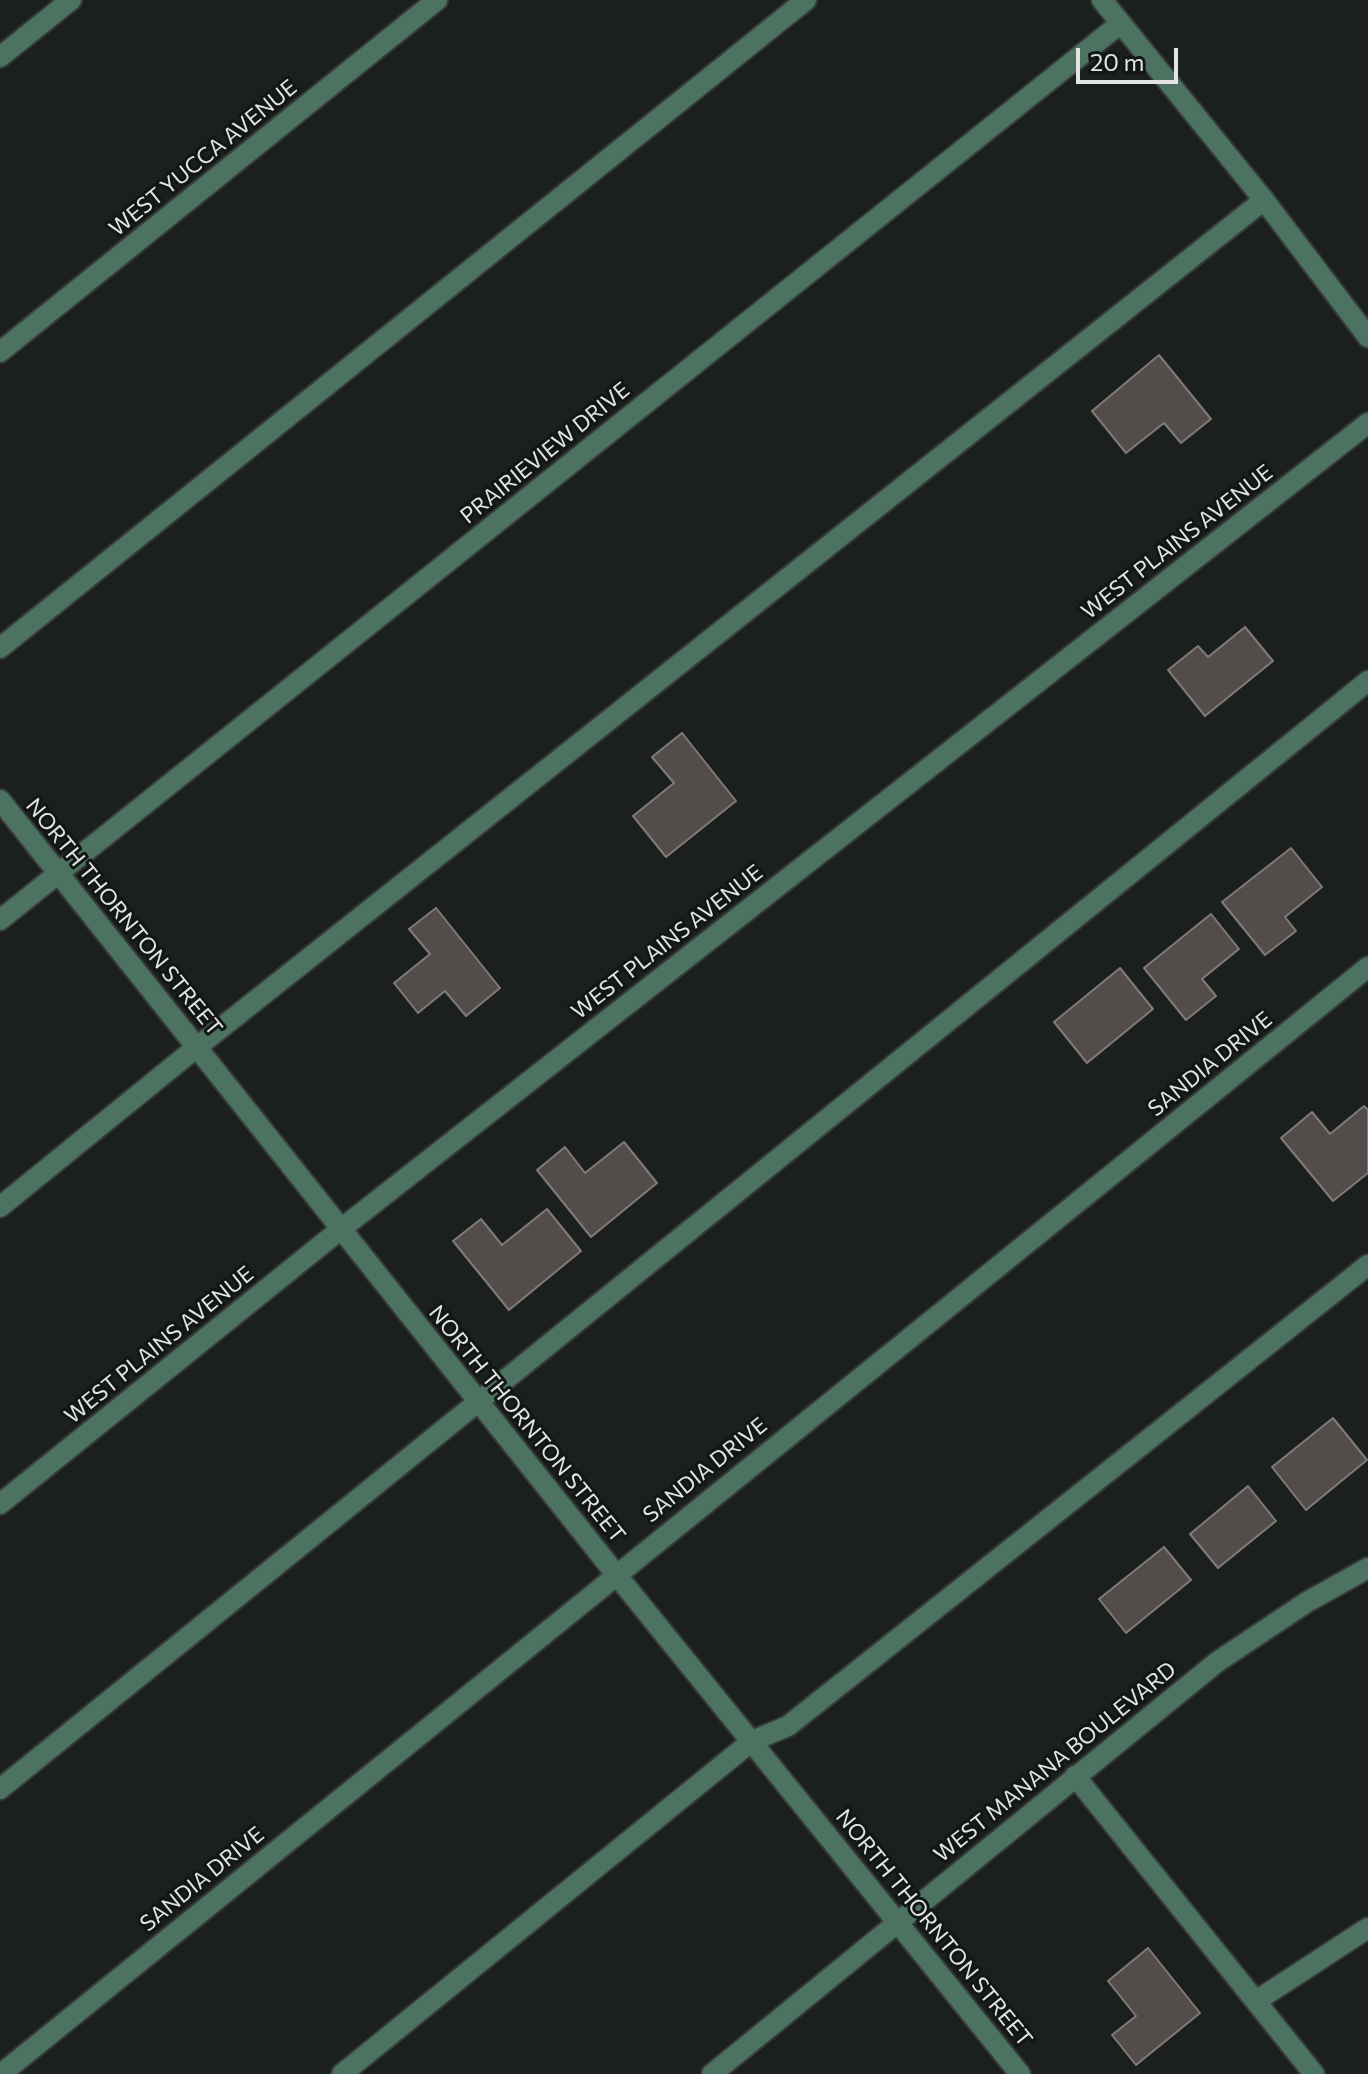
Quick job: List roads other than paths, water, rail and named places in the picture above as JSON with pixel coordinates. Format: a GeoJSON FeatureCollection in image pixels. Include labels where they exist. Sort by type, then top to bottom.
{"type":"FeatureCollection","features":[{"type":"Feature","properties":{"kind":"street"},"geometry":{"type":"LineString","coordinates":[[0,57],[71,0]]}},
{"type":"Feature","properties":{"kind":"street","name":"WEST YUCCA AVENUE"},"geometry":{"type":"LineString","coordinates":[[0,352],[437,0]]}},
{"type":"Feature","properties":{"kind":"street"},"geometry":{"type":"LineString","coordinates":[[0,648],[806,0]]}},
{"type":"Feature","properties":{"kind":"street"},"geometry":{"type":"LineString","coordinates":[[1102,0],[1264,200],[1368,337]]}},
{"type":"Feature","properties":{"kind":"street","name":"PRAIRIEVIEW DRIVE"},"geometry":{"type":"LineString","coordinates":[[0,920],[1121,23]]}},
{"type":"Feature","properties":{"kind":"street"},"geometry":{"type":"LineString","coordinates":[[0,1207],[1264,200]]}},
{"type":"Feature","properties":{"kind":"street","name":"WEST PLAINS AVENUE"},"geometry":{"type":"LineString","coordinates":[[0,1504],[341,1229],[1368,423]]}},
{"type":"Feature","properties":{"kind":"street"},"geometry":{"type":"LineString","coordinates":[[0,1789],[477,1399],[1368,681]]}},
{"type":"Feature","properties":{"kind":"street","name":"NORTH THORNTON STREET"},"geometry":{"type":"LineString","coordinates":[[0,800],[615,1573],[1020,2074]]}},
{"type":"Feature","properties":{"kind":"street","name":"SANDIA DRIVE"},"geometry":{"type":"LineString","coordinates":[[1,2074],[615,1573],[1368,967]]}},
{"type":"Feature","properties":{"kind":"street"},"geometry":{"type":"LineString","coordinates":[[342,2074],[752,1741],[788,1726],[1368,1265]]}},
{"type":"Feature","properties":{"kind":"street","name":"WEST MANANA BOULEVARD"},"geometry":{"type":"LineString","coordinates":[[712,2074],[1217,1662],[1307,1602],[1368,1568]]}},
{"type":"Feature","properties":{"kind":"street"},"geometry":{"type":"LineString","coordinates":[[1075,1776],[1314,2074]]}},
{"type":"Feature","properties":{"kind":"street"},"geometry":{"type":"LineString","coordinates":[[1256,2001],[1368,1928]]}}]}
